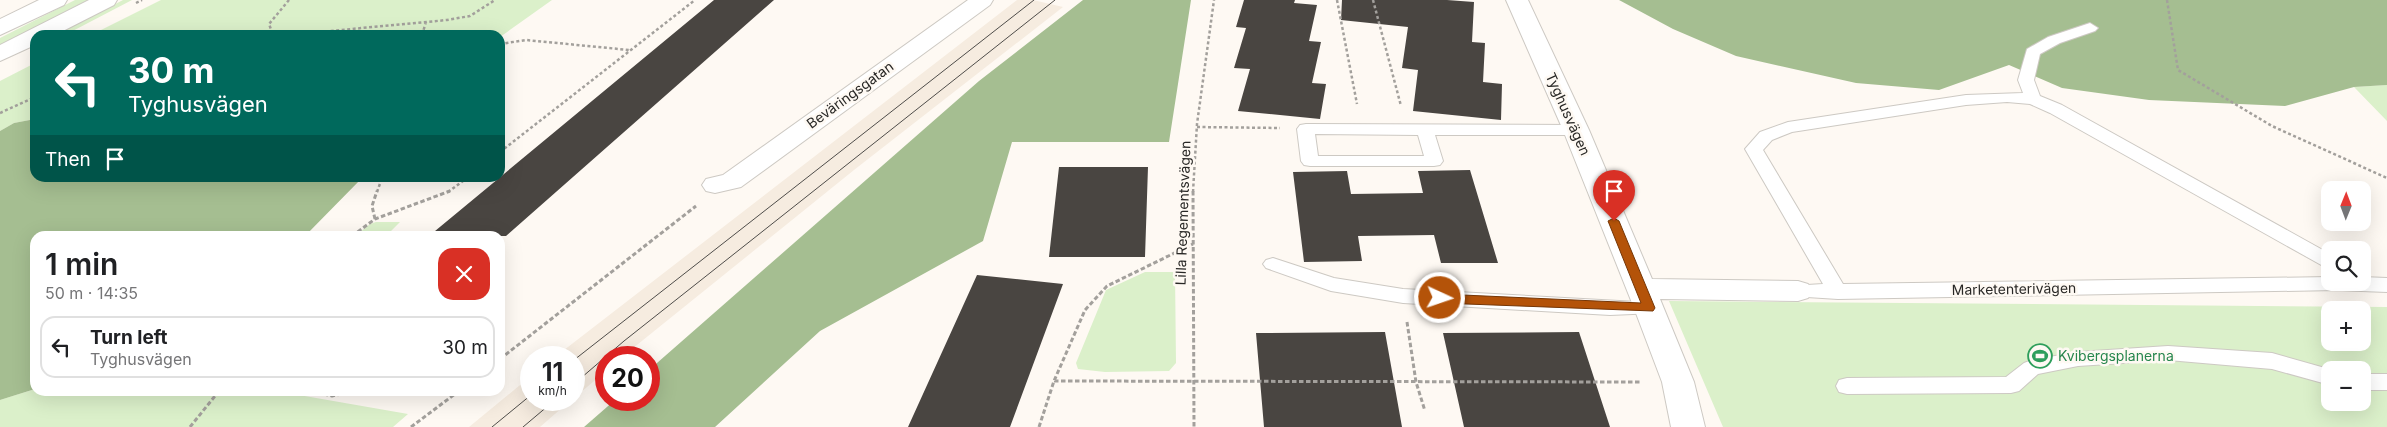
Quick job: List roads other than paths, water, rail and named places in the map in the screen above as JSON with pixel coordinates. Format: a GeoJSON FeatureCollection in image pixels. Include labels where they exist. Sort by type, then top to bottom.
{"type":"FeatureCollection","features":[{"type":"Feature","properties":{"kind":"street"},"geometry":{"type":"LineString","coordinates":[[0,28],[56,0]]}},
{"type":"Feature","properties":{"kind":"street"},"geometry":{"type":"LineString","coordinates":[[48,30],[106,0]]}},
{"type":"Feature","properties":{"kind":"street","name":"Beväringsgatan"},"geometry":{"type":"LineString","coordinates":[[715,185],[732,181],[982,0]]}},
{"type":"Feature","properties":{"kind":"street","name":"Tyghusvägen"},"geometry":{"type":"LineString","coordinates":[[1517,0],[1576,130],[1645,298],[1678,382],[1688,427]]}},
{"type":"Feature","properties":{"kind":"street"},"geometry":{"type":"LineString","coordinates":[[0,54],[30,39]]}},
{"type":"Feature","properties":{"kind":"street","name":"Marketenterivägen"},"geometry":{"type":"LineString","coordinates":[[1645,298],[1798,291]]}},
{"type":"Feature","properties":{"kind":"lane"},"geometry":{"type":"LineString","coordinates":[[2033,99],[2026,80],[2033,52],[2054,40],[2090,28]]}},
{"type":"Feature","properties":{"kind":"lane"},"geometry":{"type":"LineString","coordinates":[[1838,292],[1754,149],[1766,136],[1788,127],[1966,100],[2007,97],[2033,99],[2056,108],[2321,257]]}},
{"type":"Feature","properties":{"kind":"lane"},"geometry":{"type":"LineString","coordinates":[[1425,130],[1434,161],[1310,161],[1306,129],[1576,130]]}},
{"type":"Feature","properties":{"kind":"lane"},"geometry":{"type":"LineString","coordinates":[[1273,264],[1331,284],[1403,296],[1610,308],[1645,298]]}},
{"type":"Feature","properties":{"kind":"lane","name":"Marketenterivägen"},"geometry":{"type":"LineString","coordinates":[[1798,291],[1838,292],[2321,284]]}},
{"type":"Feature","properties":{"kind":"lane","name":"Marketenterivägen"},"geometry":{"type":"LineString","coordinates":[[2371,284],[2387,285]]}},
{"type":"Feature","properties":{"kind":"lane"},"geometry":{"type":"LineString","coordinates":[[1847,386],[2011,385],[2032,368],[2078,359],[2168,354],[2229,356],[2272,362],[2321,375]]}},
{"type":"Feature","properties":{"kind":"lane"},"geometry":{"type":"LineString","coordinates":[[2371,382],[2387,382]]}},
{"type":"Feature","properties":{"kind":"tram line"},"geometry":{"type":"LineString","coordinates":[[585,351],[1034,0]]}},
{"type":"Feature","properties":{"kind":"tram line"},"geometry":{"type":"LineString","coordinates":[[585,375],[624,341],[1055,0]]}},
{"type":"Feature","properties":{"kind":"tram line"},"geometry":{"type":"LineString","coordinates":[[492,427],[520,404]]}},
{"type":"Feature","properties":{"kind":"tram line"},"geometry":{"type":"LineString","coordinates":[[523,427],[542,411]]}},
{"type":"Feature","properties":{"kind":"place","name":"Kvibergsplanerna"},"geometry":{"type":"Point","coordinates":[2040,356]}}]}
